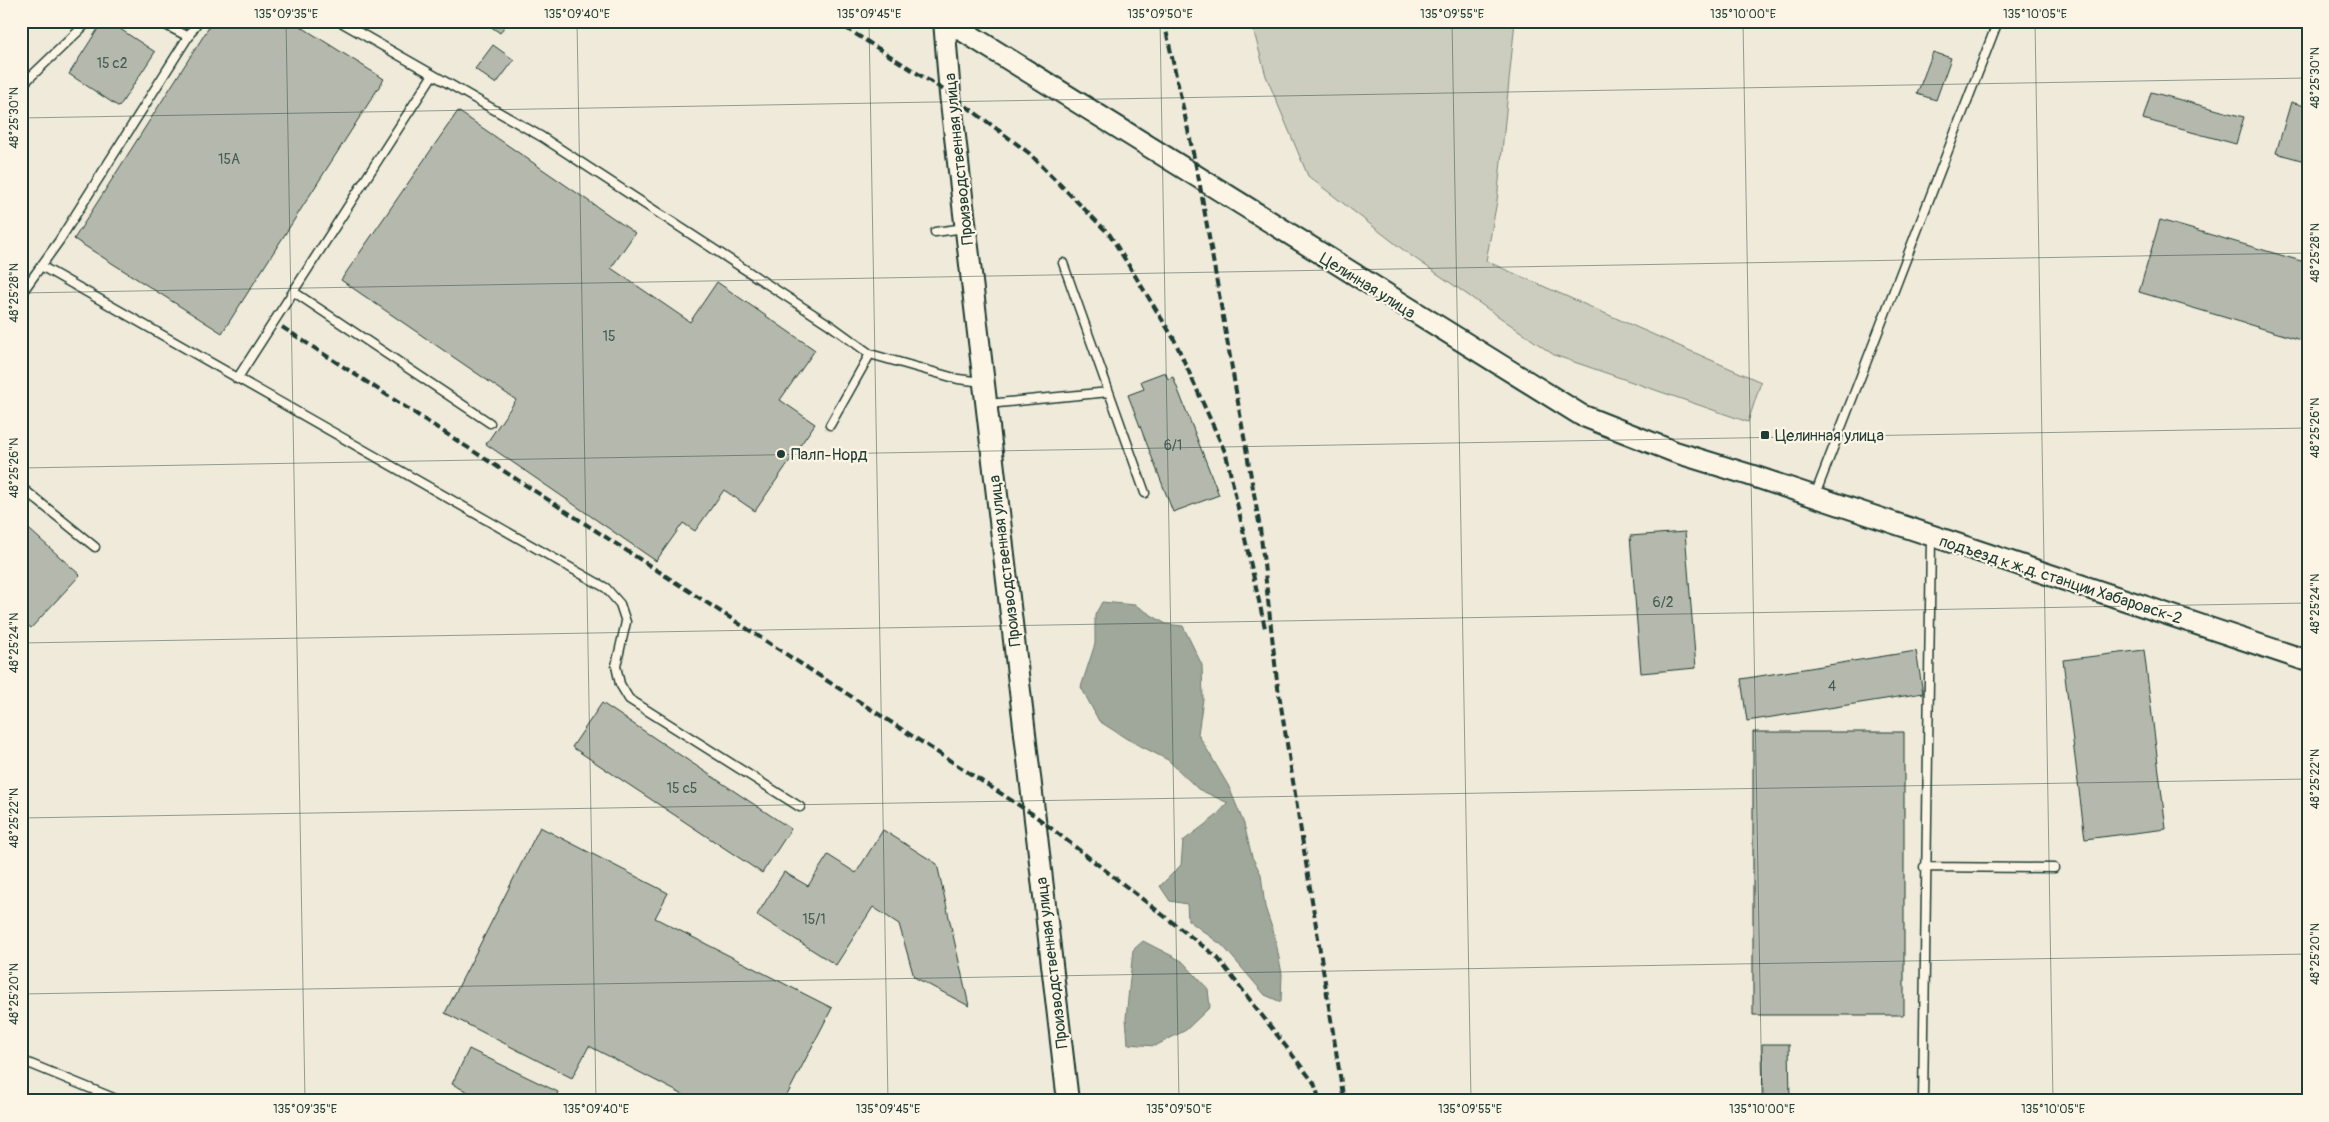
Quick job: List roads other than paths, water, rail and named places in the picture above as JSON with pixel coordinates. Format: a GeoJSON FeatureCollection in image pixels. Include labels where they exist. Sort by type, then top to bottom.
{"type":"FeatureCollection","features":[{"type":"Feature","properties":{"kind":"street","name":"Производственная улица"},"geometry":{"type":"LineString","coordinates":[[946,21],[950,94],[965,228],[1068,1101]]}},
{"type":"Feature","properties":{"kind":"street","name":"Целинная улица"},"geometry":{"type":"LineString","coordinates":[[946,21],[1565,407],[1614,429],[1675,452],[1814,497]]}},
{"type":"Feature","properties":{"kind":"street","name":"подъезд к ж.д. станции Хабаровск-2"},"geometry":{"type":"LineString","coordinates":[[1814,497],[2308,661]]}},
{"type":"Feature","properties":{"kind":"lane"},"geometry":{"type":"LineString","coordinates":[[21,86],[89,21]]}},
{"type":"Feature","properties":{"kind":"lane"},"geometry":{"type":"LineString","coordinates":[[158,21],[188,37]]}},
{"type":"Feature","properties":{"kind":"lane"},"geometry":{"type":"LineString","coordinates":[[21,294],[60,241],[198,21]]}},
{"type":"Feature","properties":{"kind":"lane"},"geometry":{"type":"LineString","coordinates":[[339,21],[542,138],[830,325],[870,354],[958,379],[983,382]]}},
{"type":"Feature","properties":{"kind":"lane"},"geometry":{"type":"LineString","coordinates":[[1814,497],[1998,21]]}},
{"type":"Feature","properties":{"kind":"lane"},"geometry":{"type":"LineString","coordinates":[[237,379],[432,76]]}},
{"type":"Feature","properties":{"kind":"lane"},"geometry":{"type":"LineString","coordinates":[[935,232],[965,228]]}},
{"type":"Feature","properties":{"kind":"lane"},"geometry":{"type":"LineString","coordinates":[[1063,263],[1146,493]]}},
{"type":"Feature","properties":{"kind":"lane"},"geometry":{"type":"LineString","coordinates":[[41,266],[606,588],[620,604],[626,622],[616,666],[620,684],[629,699],[800,807]]}},
{"type":"Feature","properties":{"kind":"lane"},"geometry":{"type":"LineString","coordinates":[[294,292],[490,423]]}},
{"type":"Feature","properties":{"kind":"lane"},"geometry":{"type":"LineString","coordinates":[[830,425],[870,354]]}},
{"type":"Feature","properties":{"kind":"lane"},"geometry":{"type":"LineString","coordinates":[[986,404],[1110,392]]}},
{"type":"Feature","properties":{"kind":"lane"},"geometry":{"type":"LineString","coordinates":[[21,487],[95,547]]}},
{"type":"Feature","properties":{"kind":"lane"},"geometry":{"type":"LineString","coordinates":[[1923,1101],[1924,867],[1931,536]]}},
{"type":"Feature","properties":{"kind":"lane"},"geometry":{"type":"LineString","coordinates":[[1924,867],[2054,868]]}},
{"type":"Feature","properties":{"kind":"lane"},"geometry":{"type":"LineString","coordinates":[[21,1060],[121,1101]]}},
{"type":"Feature","properties":{"kind":"railway"},"geometry":{"type":"LineString","coordinates":[[835,21],[950,94],[1029,153],[1110,235],[1174,339],[1226,454],[1265,628]]}},
{"type":"Feature","properties":{"kind":"railway"},"geometry":{"type":"LineString","coordinates":[[1164,21],[1199,180],[1260,528],[1277,681],[1344,1101]]}},
{"type":"Feature","properties":{"kind":"railway"},"geometry":{"type":"LineString","coordinates":[[282,327],[1034,815],[1217,957],[1314,1083],[1320,1101]]}},
{"type":"Feature","properties":{"kind":"place","name":"Целинная улица"},"geometry":{"type":"Point","coordinates":[1765,435]}},
{"type":"Feature","properties":{"kind":"place","name":"Палп-Норд"},"geometry":{"type":"Point","coordinates":[781,454]}}]}
